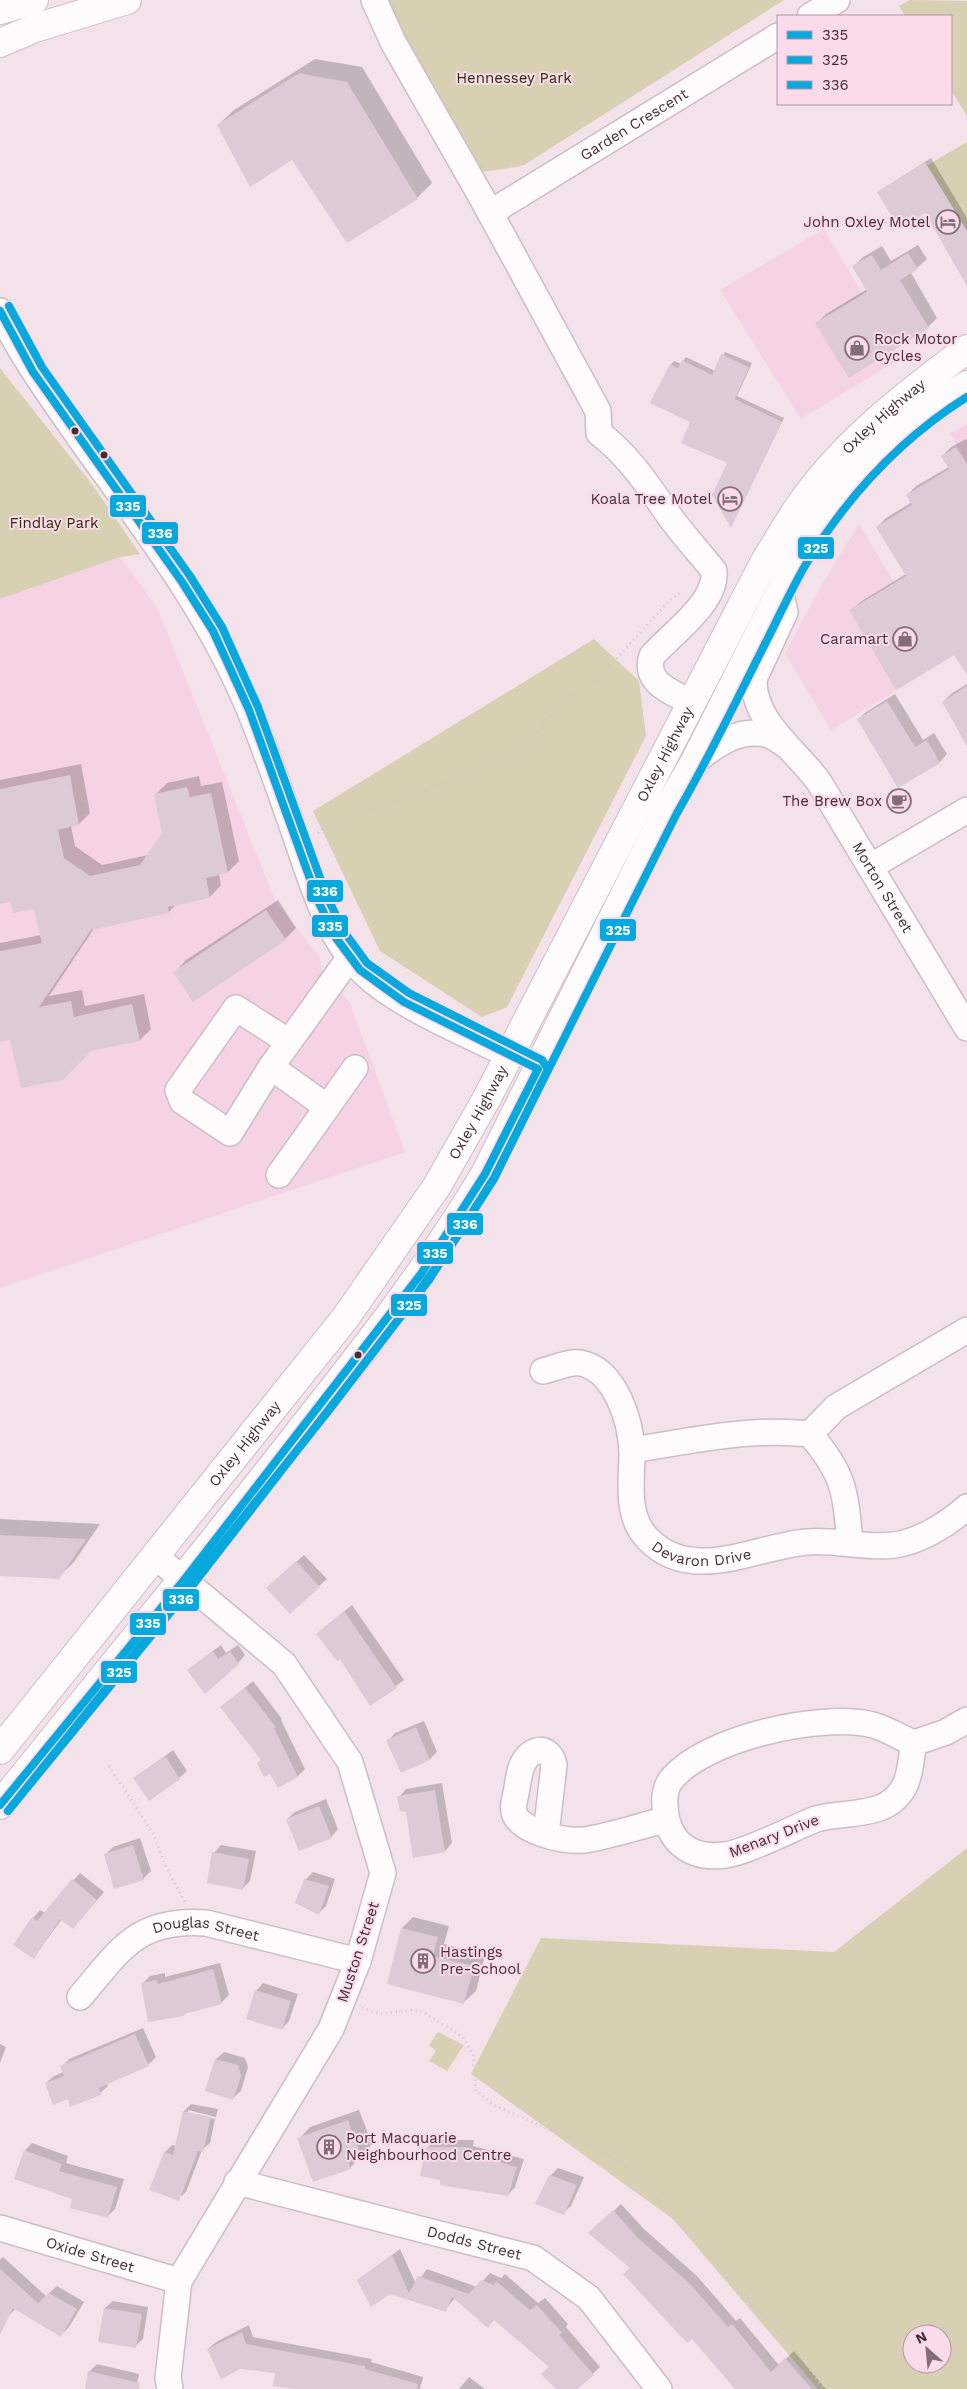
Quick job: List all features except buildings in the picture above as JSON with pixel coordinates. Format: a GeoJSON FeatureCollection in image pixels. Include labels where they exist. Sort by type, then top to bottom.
{"type":"FeatureCollection","features":[{"type":"Feature","properties":{"kind":"main road"},"geometry":{"type":"LineString","coordinates":[[0,10],[34,0]]}},
{"type":"Feature","properties":{"kind":"main road"},"geometry":{"type":"LineString","coordinates":[[0,43],[35,28],[127,0]]}},
{"type":"Feature","properties":{"kind":"main road","name":"Oxley Highway"},"geometry":{"type":"LineString","coordinates":[[0,1750],[346,1317],[409,1229],[450,1165],[764,563],[799,506],[861,435],[967,349]]}},
{"type":"Feature","properties":{"kind":"main road","name":"Oxley Highway"},"geometry":{"type":"LineString","coordinates":[[0,1805],[184,1580],[421,1274],[458,1220],[485,1174],[664,816],[694,763],[796,562],[813,534],[851,485],[881,452],[916,419],[967,385]]}},
{"type":"Feature","properties":{"kind":"main road"},"geometry":{"type":"LineString","coordinates":[[509,1055],[538,1069]]}},
{"type":"Feature","properties":{"kind":"street"},"geometry":{"type":"LineString","coordinates":[[374,0],[393,42],[490,213],[598,411],[599,433],[635,466],[670,516],[714,571],[715,580],[711,592],[702,605],[652,656],[648,666],[651,676],[660,684],[692,703]]}},
{"type":"Feature","properties":{"kind":"street"},"geometry":{"type":"LineString","coordinates":[[812,15],[837,0]]}},
{"type":"Feature","properties":{"kind":"street","name":"Garden Crescent"},"geometry":{"type":"LineString","coordinates":[[490,213],[777,37]]}},
{"type":"Feature","properties":{"kind":"street"},"geometry":{"type":"LineString","coordinates":[[0,311],[33,372],[182,582],[213,631],[249,710],[318,901],[336,938],[360,970],[404,1002],[509,1055]]}},
{"type":"Feature","properties":{"kind":"street","name":"Morton Street"},"geometry":{"type":"LineString","coordinates":[[781,594],[785,612],[754,679],[754,692],[759,708],[770,725],[819,782],[967,1028]]}},
{"type":"Feature","properties":{"kind":"street","name":"Morton Street"},"geometry":{"type":"LineString","coordinates":[[694,763],[707,751],[726,739],[749,733],[769,735],[792,749]]}},
{"type":"Feature","properties":{"kind":"street"},"geometry":{"type":"LineString","coordinates":[[870,867],[967,810]]}},
{"type":"Feature","properties":{"kind":"street"},"geometry":{"type":"LineString","coordinates":[[289,1042],[236,1008],[178,1090],[182,1101],[230,1133],[271,1067],[289,1042],[350,957]]}},
{"type":"Feature","properties":{"kind":"street"},"geometry":{"type":"LineString","coordinates":[[271,1067],[327,1107]]}},
{"type":"Feature","properties":{"kind":"street"},"geometry":{"type":"LineString","coordinates":[[279,1175],[355,1068]]}},
{"type":"Feature","properties":{"kind":"street"},"geometry":{"type":"LineString","coordinates":[[810,1434],[836,1407],[967,1330]]}},
{"type":"Feature","properties":{"kind":"street","name":"Devaron Drive"},"geometry":{"type":"LineString","coordinates":[[543,1371],[578,1362],[595,1368],[617,1394],[625,1414],[632,1450],[630,1492],[640,1527],[646,1538],[660,1550],[674,1557],[713,1561],[808,1542],[893,1546],[930,1532],[967,1507]]}},
{"type":"Feature","properties":{"kind":"street"},"geometry":{"type":"LineString","coordinates":[[632,1450],[736,1433],[784,1431],[810,1434],[834,1465],[841,1479],[846,1494],[850,1543]]}},
{"type":"Feature","properties":{"kind":"street","name":"Muston Street"},"geometry":{"type":"LineString","coordinates":[[155,1556],[284,1664],[350,1762],[383,1873],[358,1961],[331,2029],[179,2281],[168,2378],[170,2389]]}},
{"type":"Feature","properties":{"kind":"street"},"geometry":{"type":"LineString","coordinates":[[546,1834],[563,1839],[583,1840],[665,1820],[664,1798],[669,1781],[682,1768],[707,1753],[756,1733],[805,1724],[840,1722],[872,1725],[914,1743],[946,1732],[967,1720]]}},
{"type":"Feature","properties":{"kind":"street","name":"Menary Drive"},"geometry":{"type":"LineString","coordinates":[[665,1820],[672,1834],[683,1846],[701,1855],[725,1855],[816,1818],[831,1814],[870,1812],[887,1805],[898,1796],[906,1783],[914,1743]]}},
{"type":"Feature","properties":{"kind":"street","name":"Douglas Street"},"geometry":{"type":"LineString","coordinates":[[80,1997],[125,1944],[148,1930],[170,1924],[196,1923],[358,1961]]}},
{"type":"Feature","properties":{"kind":"street","name":"Dodds Street"},"geometry":{"type":"LineString","coordinates":[[237,2182],[533,2258],[588,2298],[659,2389]]}},
{"type":"Feature","properties":{"kind":"street","name":"Oxide Street"},"geometry":{"type":"LineString","coordinates":[[0,2228],[179,2281]]}},
{"type":"Feature","properties":{"kind":"path"},"geometry":{"type":"LineString","coordinates":[[300,848],[329,824],[396,802],[524,750],[559,703],[596,681],[670,600],[685,591]]}},
{"type":"Feature","properties":{"kind":"path"},"geometry":{"type":"LineString","coordinates":[[109,1766],[154,1835],[166,1867],[196,1923]]}},
{"type":"Feature","properties":{"kind":"path"},"geometry":{"type":"LineString","coordinates":[[343,2000],[380,2014],[409,2010],[423,2012],[463,2037],[474,2054],[476,2091],[482,2097],[496,2106],[621,2161],[801,2356],[824,2389]]}},
{"type":"Feature","properties":{"kind":"shaded area"},"geometry":{"type":"Polygon","coordinates":[[[824,229],[901,358],[801,419],[720,290],[824,229]]]}},
{"type":"Feature","properties":{"kind":"shaded area"},"geometry":{"type":"Polygon","coordinates":[[[967,424],[967,462],[950,434],[967,424]]]}},
{"type":"Feature","properties":{"kind":"shaded area"},"geometry":{"type":"Polygon","coordinates":[[[859,524],[942,663],[831,730],[785,653],[822,584],[859,524]]]}},
{"type":"Feature","properties":{"kind":"shaded area"},"geometry":{"type":"Polygon","coordinates":[[[120,557],[158,609],[275,900],[320,958],[322,970],[350,1003],[405,1152],[0,1288],[0,599],[120,557]]]}},
{"type":"Feature","properties":{"kind":"green space","name":"Hennessey Park"},"geometry":{"type":"Polygon","coordinates":[[[380,0],[784,0],[524,165],[479,172],[380,0]]]}},
{"type":"Feature","properties":{"kind":"green space"},"geometry":{"type":"Polygon","coordinates":[[[910,0],[967,1],[967,116],[952,92],[952,15],[904,15],[899,6],[910,0]]]}},
{"type":"Feature","properties":{"kind":"green space"},"geometry":{"type":"Polygon","coordinates":[[[967,142],[967,235],[926,166],[967,142]]]}},
{"type":"Feature","properties":{"kind":"green space","name":"Findlay Park"},"geometry":{"type":"Polygon","coordinates":[[[0,368],[94,487],[140,554],[120,557],[0,599],[0,368]]]}},
{"type":"Feature","properties":{"kind":"green space"},"geometry":{"type":"Polygon","coordinates":[[[594,639],[639,681],[646,736],[507,1007],[482,1017],[380,951],[313,811],[594,639]]]}},
{"type":"Feature","properties":{"kind":"green space"},"geometry":{"type":"Polygon","coordinates":[[[967,1848],[967,2389],[818,2389],[673,2219],[471,2074],[541,1938],[834,1952],[967,1848]]]}},
{"type":"Feature","properties":{"kind":"green space"},"geometry":{"type":"Polygon","coordinates":[[[438,2032],[464,2045],[447,2071],[429,2061],[436,2051],[429,2045],[438,2032]]]}},
{"type":"Feature","properties":{"kind":"transit line","name":"336"},"geometry":{"type":"LineString","coordinates":[[8,1811],[192,1586],[429,1280],[494,1179],[548,1069],[542,1060],[409,993],[367,963],[345,933],[327,897],[258,707],[222,627],[190,576],[42,367],[9,306]]}},
{"type":"Feature","properties":{"kind":"transit line","name":"335"},"geometry":{"type":"LineString","coordinates":[[0,311],[33,372],[182,582],[213,631],[249,710],[318,901],[336,938],[360,970],[404,1002],[538,1069],[485,1174],[421,1274],[184,1580],[0,1805]]}},
{"type":"Feature","properties":{"kind":"transit line","name":"325"},"geometry":{"type":"LineString","coordinates":[[8,1811],[326,1414],[401,1316],[449,1249],[494,1178],[677,813],[806,564],[839,516],[877,471],[919,431],[967,397]]}},
{"type":"Feature","properties":{"kind":"place","name":"John Oxley Motel"},"geometry":{"type":"Point","coordinates":[948,222]}},
{"type":"Feature","properties":{"kind":"place","name":"Rock Motor Cycles"},"geometry":{"type":"Point","coordinates":[857,348]}},
{"type":"Feature","properties":{"kind":"place","name":"Koala Tree Motel"},"geometry":{"type":"Point","coordinates":[730,499]}},
{"type":"Feature","properties":{"kind":"place","name":"Caramart"},"geometry":{"type":"Point","coordinates":[905,639]}},
{"type":"Feature","properties":{"kind":"place","name":"The Brew Box"},"geometry":{"type":"Point","coordinates":[899,801]}},
{"type":"Feature","properties":{"kind":"place","name":"Hastings Pre-School"},"geometry":{"type":"Point","coordinates":[423,1961]}},
{"type":"Feature","properties":{"kind":"place","name":"Port Macquarie Neighbourhood Centre"},"geometry":{"type":"Point","coordinates":[329,2147]}}]}
